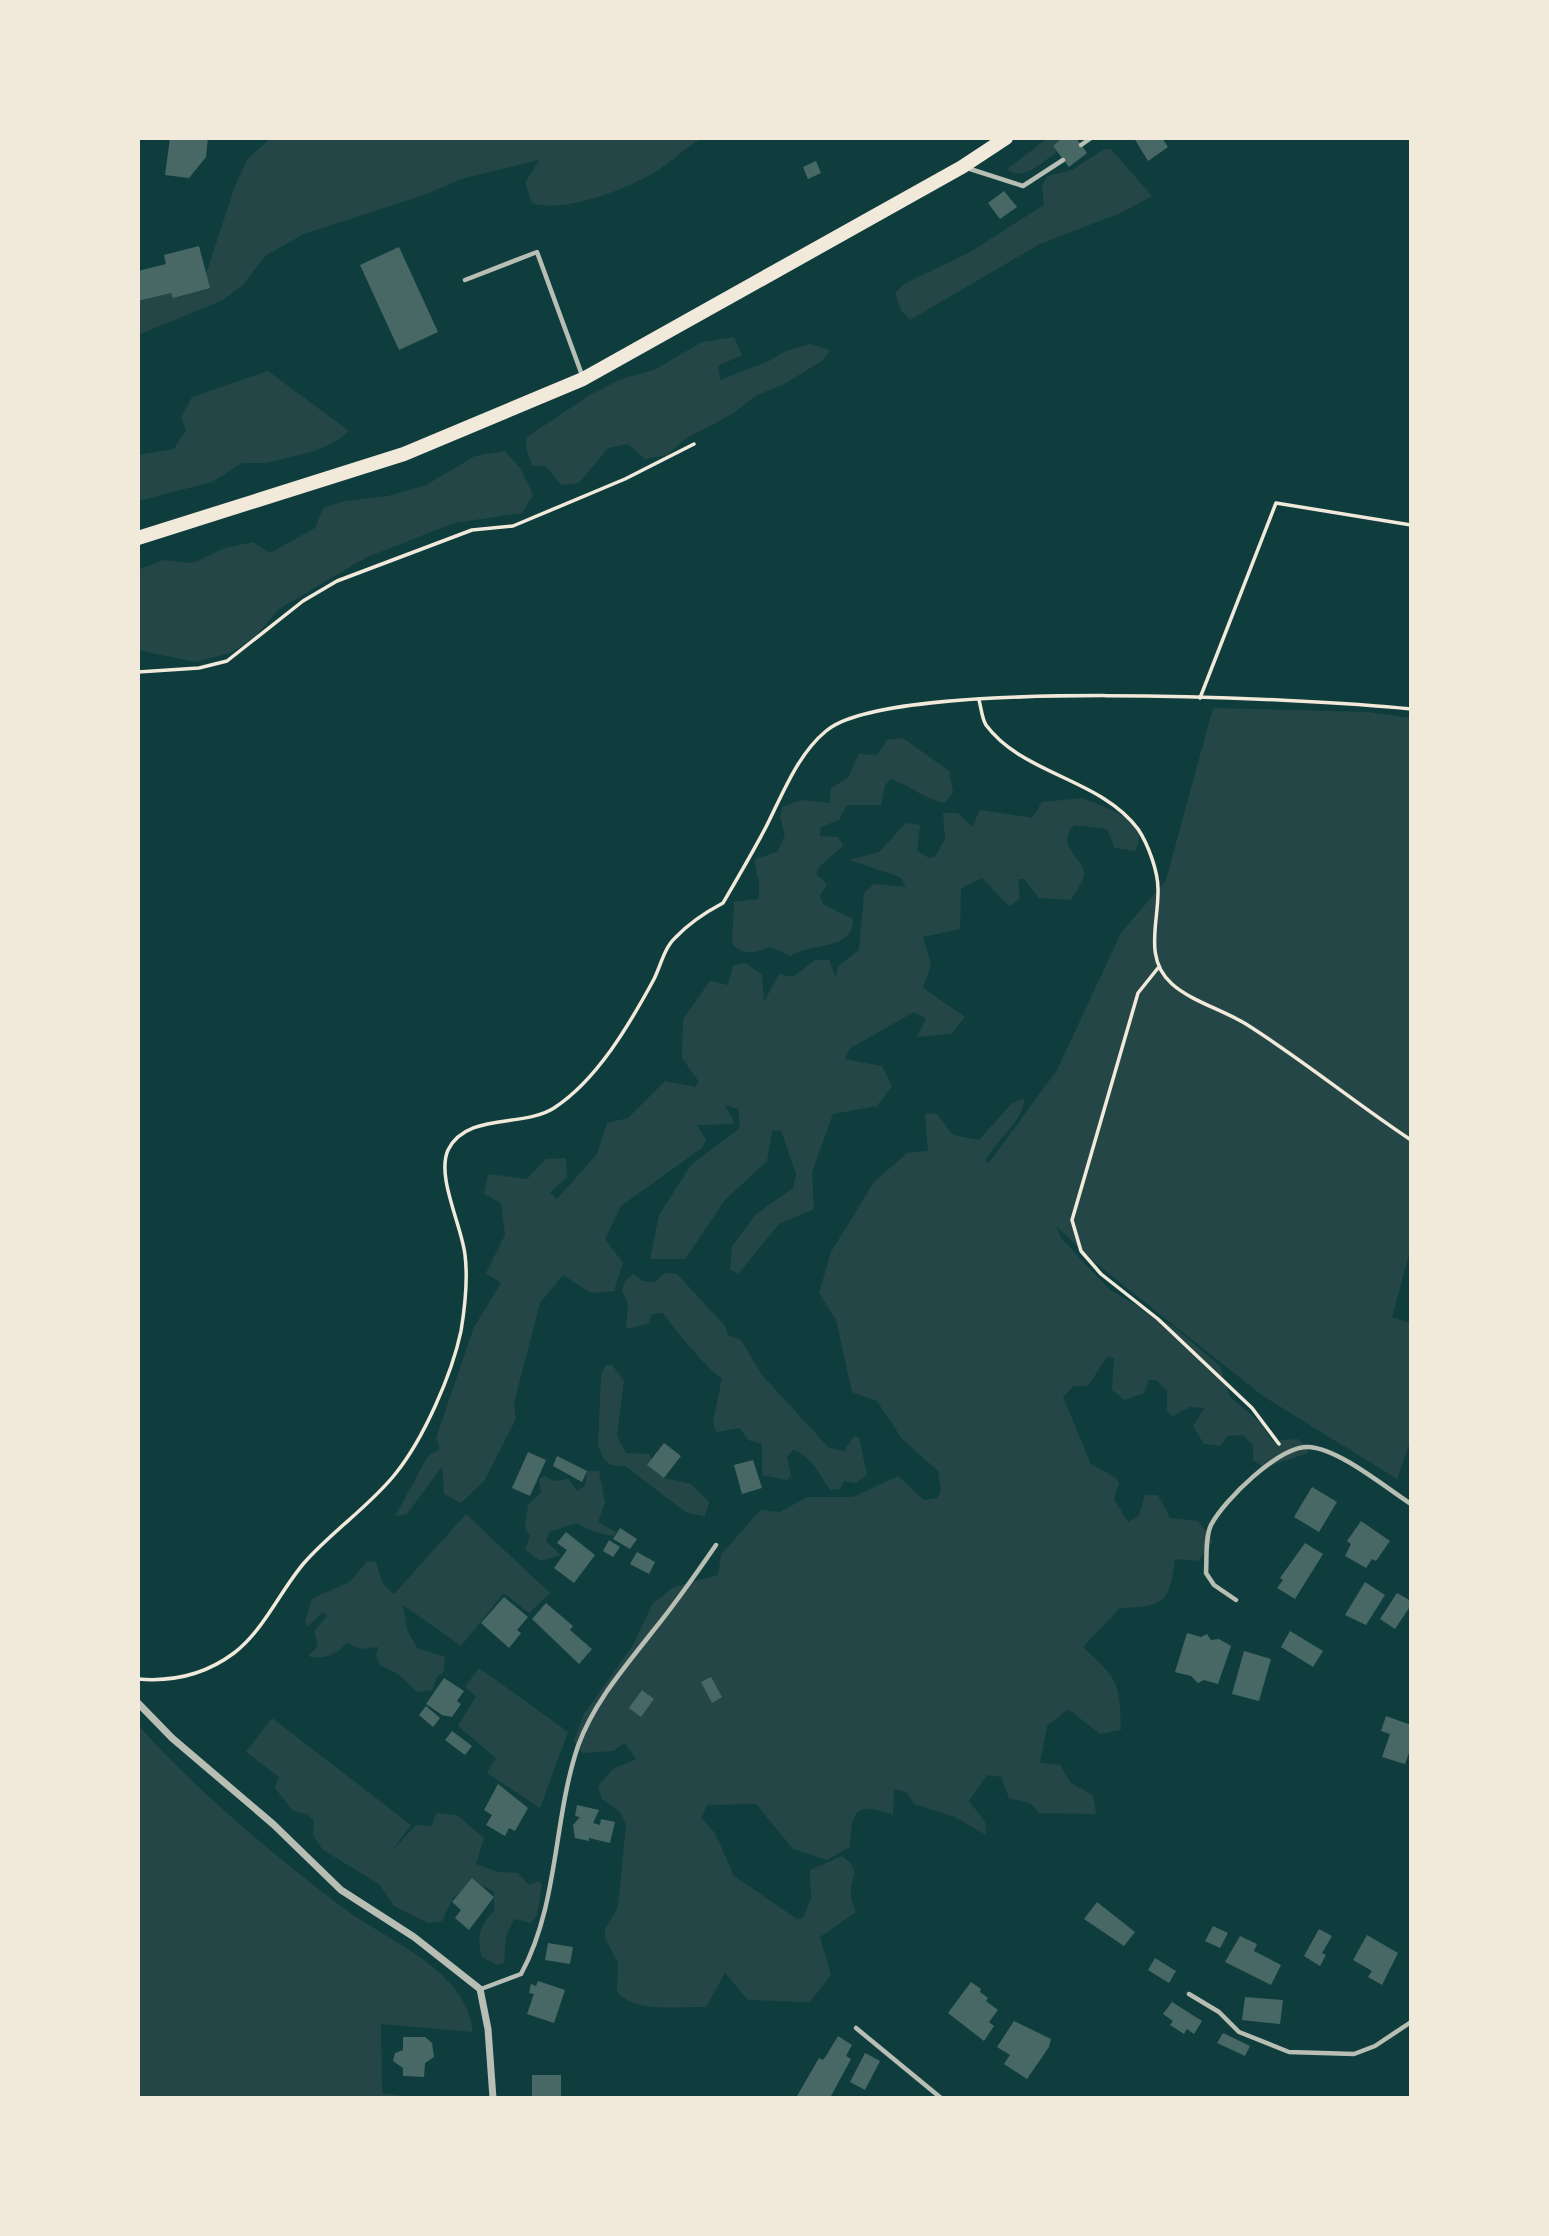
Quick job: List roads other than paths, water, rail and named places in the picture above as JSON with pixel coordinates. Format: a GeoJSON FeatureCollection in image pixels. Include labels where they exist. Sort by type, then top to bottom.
{"type":"FeatureCollection","features":[{"type":"Feature","properties":{"kind":"highway"},"geometry":{"type":"LineString","coordinates":[[138,538],[404,454],[583,379],[962,167],[1005,139]]}},
{"type":"Feature","properties":{"kind":"street"},"geometry":{"type":"LineString","coordinates":[[138,1703],[172,1738],[273,1824],[341,1890],[414,1937],[480,1989],[488,2029],[493,2098]]}},
{"type":"Feature","properties":{"kind":"lane"},"geometry":{"type":"LineString","coordinates":[[1081,145],[1091,138]]}},
{"type":"Feature","properties":{"kind":"lane"},"geometry":{"type":"LineString","coordinates":[[962,167],[1023,186],[1063,160]]}},
{"type":"Feature","properties":{"kind":"lane"},"geometry":{"type":"LineString","coordinates":[[465,280],[537,252],[583,379]]}},
{"type":"Feature","properties":{"kind":"lane"},"geometry":{"type":"LineString","coordinates":[[1236,1600],[1214,1585],[1206,1573],[1211,1526],[1243,1487],[1284,1451],[1308,1447],[1335,1455],[1411,1504]]}},
{"type":"Feature","properties":{"kind":"lane"},"geometry":{"type":"LineString","coordinates":[[480,1989],[522,1974],[529,1960],[551,1882],[578,1747],[603,1694],[687,1589],[716,1545]]}},
{"type":"Feature","properties":{"kind":"lane"},"geometry":{"type":"LineString","coordinates":[[1189,1994],[1219,2012],[1239,2032],[1289,2052],[1354,2054],[1375,2046],[1411,2022]]}},
{"type":"Feature","properties":{"kind":"lane"},"geometry":{"type":"LineString","coordinates":[[856,2028],[941,2098]]}}]}
